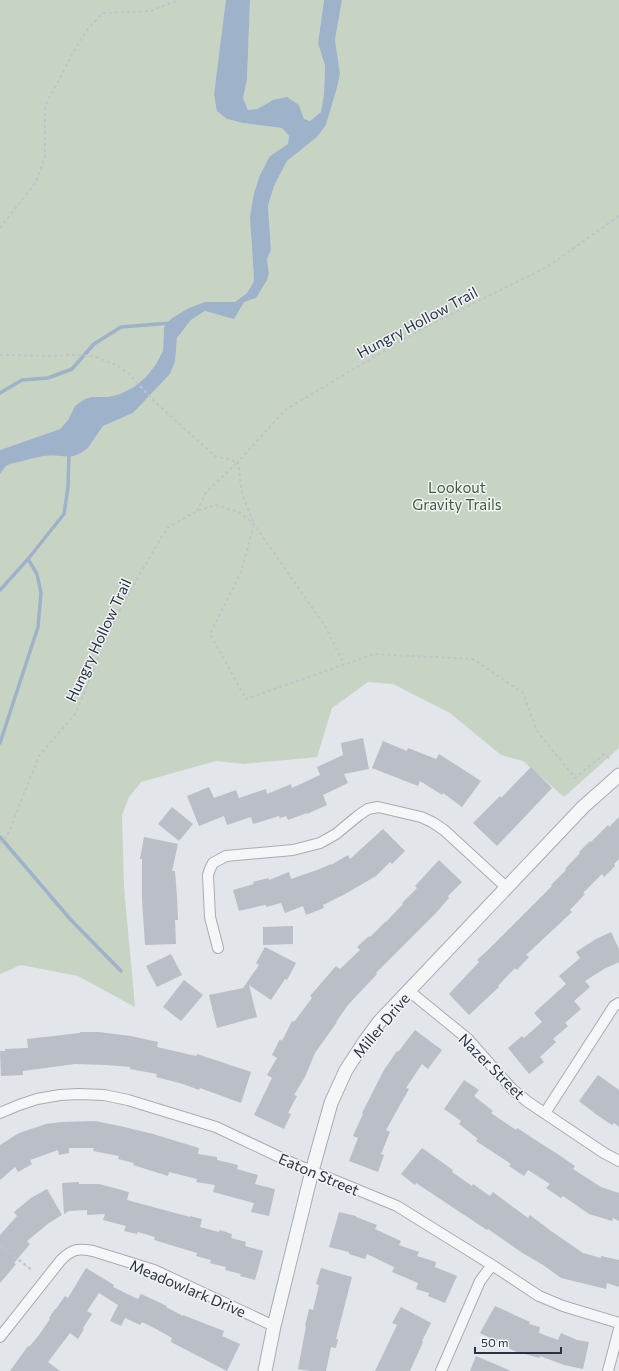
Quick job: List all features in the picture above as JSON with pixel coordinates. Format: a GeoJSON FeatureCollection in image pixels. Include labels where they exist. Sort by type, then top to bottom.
{"type":"FeatureCollection","features":[{"type":"Feature","properties":{"kind":"street","name":"Miller Drive"},"geometry":{"type":"LineString","coordinates":[[265,1371],[274,1326],[312,1171],[331,1102],[346,1070],[365,1040],[379,1022],[506,887],[583,808],[619,775]]}},
{"type":"Feature","properties":{"kind":"street"},"geometry":{"type":"LineString","coordinates":[[218,948],[210,917],[208,875],[214,863],[226,856],[293,850],[320,843],[336,834],[358,814],[368,809],[378,807],[388,809],[421,817],[432,822],[444,830],[506,887]]}},
{"type":"Feature","properties":{"kind":"street","name":"Nazer Street"},"geometry":{"type":"LineString","coordinates":[[409,991],[468,1039],[512,1089],[528,1102],[604,1153],[619,1161]]}},
{"type":"Feature","properties":{"kind":"street"},"geometry":{"type":"LineString","coordinates":[[545,1113],[614,1006],[619,1004]]}},
{"type":"Feature","properties":{"kind":"street","name":"Eaton Street"},"geometry":{"type":"LineString","coordinates":[[0,1113],[31,1101],[60,1095],[104,1095],[128,1100],[216,1127],[312,1171],[397,1206],[545,1299],[619,1323]]}},
{"type":"Feature","properties":{"kind":"street","name":"Meadowlark Drive"},"geometry":{"type":"LineString","coordinates":[[0,1337],[61,1260],[67,1254],[75,1250],[84,1249],[154,1270],[274,1326]]}},
{"type":"Feature","properties":{"kind":"street"},"geometry":{"type":"LineString","coordinates":[[441,1371],[480,1281],[492,1265]]}},
{"type":"Feature","properties":{"kind":"street"},"geometry":{"type":"LineString","coordinates":[[608,1371],[619,1329]]}},
{"type":"Feature","properties":{"kind":"path"},"geometry":{"type":"LineString","coordinates":[[0,228],[36,182],[45,156],[45,106],[86,31],[103,13],[151,11],[178,0]]}},
{"type":"Feature","properties":{"kind":"path","name":"Hungry Hollow Trail"},"geometry":{"type":"LineString","coordinates":[[197,511],[206,492],[238,462],[285,410],[414,333],[547,267],[619,216]]}},
{"type":"Feature","properties":{"kind":"path"},"geometry":{"type":"LineString","coordinates":[[0,355],[93,356],[117,366],[127,372],[157,404],[215,456],[238,462],[242,494],[254,524],[325,626],[344,664]]}},
{"type":"Feature","properties":{"kind":"path","name":"Hungry Hollow Trail"},"geometry":{"type":"LineString","coordinates":[[0,844],[8,834],[39,756],[76,713],[104,643],[167,528],[197,511],[216,505],[239,512],[254,524]]}},
{"type":"Feature","properties":{"kind":"path"},"geometry":{"type":"LineString","coordinates":[[254,524],[241,572],[210,634],[246,699],[374,654],[473,659],[523,693],[537,731],[575,778],[604,754],[609,758]]}},
{"type":"Feature","properties":{"kind":"path"},"geometry":{"type":"LineString","coordinates":[[0,1244],[33,1271]]}},
{"type":"Feature","properties":{"kind":"green space"},"geometry":{"type":"Polygon","coordinates":[[[0,0],[227,0],[214,94],[227,119],[243,123],[282,128],[289,136],[288,144],[270,156],[251,235],[254,281],[247,293],[235,302],[227,302],[164,327],[163,351],[156,364],[146,377],[134,387],[120,394],[108,397],[92,397],[75,406],[68,420],[60,429],[0,450],[0,0]]]}},
{"type":"Feature","properties":{"kind":"green space"},"geometry":{"type":"Polygon","coordinates":[[[250,0],[324,0],[318,43],[325,66],[324,94],[321,112],[310,121],[304,119],[299,105],[273,100],[257,109],[248,110],[243,98],[247,80],[250,0]]]}},
{"type":"Feature","properties":{"kind":"green space","name":"Lookout Gravity Trails"},"geometry":{"type":"Polygon","coordinates":[[[342,0],[619,0],[619,748],[564,797],[523,761],[501,755],[450,713],[393,684],[368,682],[332,708],[317,757],[244,764],[216,761],[141,782],[129,797],[122,815],[124,887],[135,1007],[78,976],[21,965],[0,974],[0,474],[6,466],[10,464],[44,456],[71,456],[82,453],[88,448],[103,426],[133,413],[170,374],[175,362],[177,338],[191,320],[205,311],[234,318],[244,301],[256,298],[269,273],[267,259],[271,250],[268,206],[274,186],[287,161],[317,137],[326,125],[338,84],[340,73],[335,40],[342,0]]]}},
{"type":"Feature","properties":{"kind":"water"},"geometry":{"type":"Polygon","coordinates":[[[226,0],[250,0],[247,80],[243,98],[248,110],[257,109],[273,100],[287,97],[299,105],[304,119],[310,121],[321,112],[324,94],[325,66],[318,43],[324,0],[342,0],[335,40],[340,73],[326,125],[317,137],[287,161],[274,186],[268,206],[271,250],[267,259],[269,273],[267,280],[256,298],[244,302],[234,319],[205,311],[191,320],[177,338],[175,362],[170,374],[133,413],[103,426],[88,448],[82,453],[71,456],[44,456],[10,464],[6,466],[0,474],[0,450],[60,429],[68,420],[75,406],[85,399],[92,397],[108,397],[120,394],[134,387],[146,377],[156,364],[163,351],[164,327],[172,318],[189,308],[205,302],[235,302],[247,293],[254,281],[250,217],[254,193],[260,175],[270,156],[288,144],[289,136],[282,128],[243,123],[227,119],[217,111],[214,94],[226,0]]]}},
{"type":"Feature","properties":{"kind":"building"},"geometry":{"type":"Polygon","coordinates":[[[363,738],[369,769],[344,774],[348,783],[323,795],[327,805],[307,814],[288,820],[286,816],[280,818],[279,816],[253,824],[251,817],[227,825],[224,816],[199,826],[187,796],[209,787],[214,798],[236,790],[239,798],[266,789],[267,794],[291,784],[292,788],[320,775],[317,767],[343,755],[341,743],[363,738]]]}},
{"type":"Feature","properties":{"kind":"building"},"geometry":{"type":"Polygon","coordinates":[[[383,741],[407,751],[408,748],[436,759],[439,754],[481,781],[462,807],[443,793],[442,795],[420,781],[418,786],[372,768],[383,741]]]}},
{"type":"Feature","properties":{"kind":"building"},"geometry":{"type":"Polygon","coordinates":[[[531,767],[552,788],[497,846],[473,823],[500,796],[501,798],[531,767]]]}},
{"type":"Feature","properties":{"kind":"building"},"geometry":{"type":"Polygon","coordinates":[[[172,807],[193,824],[179,841],[158,824],[172,807]]]}},
{"type":"Feature","properties":{"kind":"building"},"geometry":{"type":"Polygon","coordinates":[[[619,817],[619,859],[614,864],[615,866],[604,877],[602,874],[583,893],[585,894],[570,910],[572,912],[526,955],[529,957],[517,970],[515,968],[498,986],[499,987],[469,1015],[449,994],[479,962],[477,960],[552,886],[551,885],[580,853],[579,852],[608,825],[609,827],[619,817]]]}},
{"type":"Feature","properties":{"kind":"building"},"geometry":{"type":"Polygon","coordinates":[[[383,829],[405,851],[392,864],[390,862],[376,876],[323,905],[324,908],[306,915],[303,906],[285,913],[281,903],[239,911],[233,890],[254,884],[253,882],[268,878],[269,880],[289,872],[291,879],[331,865],[348,855],[350,859],[383,829]]]}},
{"type":"Feature","properties":{"kind":"building"},"geometry":{"type":"Polygon","coordinates":[[[144,837],[178,844],[172,871],[175,871],[177,897],[178,920],[175,920],[176,944],[145,945],[142,899],[142,859],[140,859],[144,837]]]}},
{"type":"Feature","properties":{"kind":"building"},"geometry":{"type":"Polygon","coordinates":[[[439,860],[462,882],[448,896],[449,898],[436,913],[376,973],[377,974],[348,1005],[315,1053],[305,1077],[294,1095],[297,1096],[288,1113],[291,1114],[284,1129],[254,1115],[272,1078],[267,1075],[277,1058],[272,1055],[280,1039],[282,1041],[292,1021],[294,1022],[312,998],[310,996],[336,966],[340,969],[360,950],[357,947],[369,936],[370,937],[403,904],[402,903],[417,888],[415,886],[439,860]]]}},
{"type":"Feature","properties":{"kind":"building"},"geometry":{"type":"Polygon","coordinates":[[[293,926],[293,944],[263,945],[263,927],[293,926]]]}},
{"type":"Feature","properties":{"kind":"building"},"geometry":{"type":"Polygon","coordinates":[[[611,932],[619,949],[619,962],[604,969],[585,981],[590,987],[574,1001],[581,1009],[565,1023],[568,1026],[553,1039],[556,1042],[540,1057],[544,1062],[529,1074],[508,1048],[522,1036],[524,1038],[542,1022],[534,1013],[566,984],[559,976],[580,958],[576,952],[596,939],[611,932]]]}},
{"type":"Feature","properties":{"kind":"building"},"geometry":{"type":"Polygon","coordinates":[[[265,947],[296,963],[287,980],[285,979],[271,1000],[249,985],[257,1017],[217,1028],[209,995],[243,988],[259,965],[256,963],[265,947]]]}},
{"type":"Feature","properties":{"kind":"building"},"geometry":{"type":"Polygon","coordinates":[[[171,954],[182,975],[157,987],[146,966],[171,954]]]}},
{"type":"Feature","properties":{"kind":"building"},"geometry":{"type":"Polygon","coordinates":[[[184,980],[203,995],[181,1021],[163,1007],[184,980]]]}},
{"type":"Feature","properties":{"kind":"building"},"geometry":{"type":"Polygon","coordinates":[[[415,1030],[442,1050],[428,1069],[422,1064],[406,1088],[409,1089],[386,1130],[390,1132],[381,1154],[384,1155],[378,1172],[349,1161],[358,1138],[353,1136],[363,1114],[362,1113],[384,1070],[397,1051],[398,1052],[415,1030]]]}},
{"type":"Feature","properties":{"kind":"building"},"geometry":{"type":"Polygon","coordinates":[[[80,1032],[98,1032],[131,1036],[158,1042],[157,1047],[196,1056],[197,1054],[251,1072],[241,1103],[200,1088],[199,1090],[156,1077],[157,1074],[130,1069],[130,1067],[75,1064],[23,1071],[23,1075],[1,1076],[0,1051],[5,1051],[5,1049],[28,1048],[27,1039],[80,1032]]]}},
{"type":"Feature","properties":{"kind":"building"},"geometry":{"type":"Polygon","coordinates":[[[598,1075],[619,1090],[619,1127],[614,1123],[612,1125],[579,1101],[598,1075]]]}},
{"type":"Feature","properties":{"kind":"building"},"geometry":{"type":"Polygon","coordinates":[[[464,1080],[479,1090],[474,1096],[493,1111],[491,1113],[516,1130],[517,1128],[562,1157],[575,1166],[573,1169],[601,1187],[619,1193],[619,1221],[613,1218],[612,1221],[589,1214],[563,1196],[561,1198],[546,1188],[550,1184],[528,1170],[524,1176],[509,1166],[511,1164],[476,1141],[478,1139],[459,1124],[461,1121],[444,1109],[464,1080]]]}},
{"type":"Feature","properties":{"kind":"building"},"geometry":{"type":"Polygon","coordinates":[[[95,1121],[153,1134],[199,1148],[198,1154],[217,1157],[217,1160],[238,1165],[237,1169],[258,1175],[255,1184],[275,1189],[269,1216],[251,1212],[254,1203],[213,1192],[215,1185],[196,1182],[197,1179],[169,1172],[168,1176],[133,1165],[134,1163],[118,1159],[119,1156],[93,1151],[94,1148],[69,1148],[69,1153],[59,1155],[58,1150],[30,1160],[32,1164],[18,1172],[15,1167],[0,1180],[0,1145],[19,1133],[46,1124],[95,1121]]]}},
{"type":"Feature","properties":{"kind":"building"},"geometry":{"type":"Polygon","coordinates":[[[422,1148],[453,1170],[452,1172],[472,1186],[473,1184],[490,1196],[493,1192],[528,1218],[530,1215],[583,1253],[601,1258],[601,1256],[619,1260],[619,1287],[607,1283],[606,1289],[561,1278],[416,1183],[415,1185],[401,1174],[422,1148]]]}},
{"type":"Feature","properties":{"kind":"building"},"geometry":{"type":"Polygon","coordinates":[[[79,1182],[79,1184],[99,1184],[129,1192],[127,1200],[202,1219],[200,1227],[219,1232],[220,1230],[232,1234],[231,1238],[246,1242],[245,1246],[263,1251],[255,1280],[240,1276],[241,1274],[225,1270],[226,1267],[210,1263],[211,1260],[196,1256],[197,1253],[154,1240],[155,1237],[138,1232],[137,1234],[124,1231],[126,1226],[103,1220],[105,1214],[87,1215],[87,1210],[69,1211],[64,1214],[62,1183],[79,1182]]]}},
{"type":"Feature","properties":{"kind":"building"},"geometry":{"type":"Polygon","coordinates":[[[47,1189],[62,1215],[49,1223],[27,1241],[30,1244],[0,1283],[0,1235],[17,1216],[14,1212],[31,1198],[47,1189]]]}},
{"type":"Feature","properties":{"kind":"building"},"geometry":{"type":"Polygon","coordinates":[[[339,1212],[356,1216],[377,1225],[375,1229],[401,1241],[399,1245],[419,1252],[417,1256],[436,1262],[435,1267],[457,1276],[445,1303],[428,1296],[429,1293],[416,1289],[418,1283],[392,1272],[394,1267],[367,1254],[365,1259],[349,1254],[349,1252],[329,1247],[339,1212]]]}},
{"type":"Feature","properties":{"kind":"building"},"geometry":{"type":"Polygon","coordinates":[[[86,1268],[114,1285],[113,1287],[138,1299],[141,1294],[167,1306],[166,1307],[183,1316],[224,1331],[222,1336],[240,1344],[227,1371],[171,1342],[172,1338],[142,1322],[140,1325],[125,1318],[121,1326],[110,1321],[118,1305],[99,1293],[87,1311],[92,1314],[78,1339],[70,1333],[48,1362],[60,1371],[10,1371],[28,1346],[29,1347],[39,1335],[65,1296],[68,1298],[86,1268]]]}},
{"type":"Feature","properties":{"kind":"building"},"geometry":{"type":"Polygon","coordinates":[[[321,1268],[352,1277],[336,1339],[338,1339],[336,1348],[331,1347],[326,1371],[298,1369],[305,1326],[309,1309],[313,1310],[319,1285],[316,1284],[321,1268]]]}},
{"type":"Feature","properties":{"kind":"building"},"geometry":{"type":"Polygon","coordinates":[[[495,1306],[530,1322],[529,1324],[540,1327],[539,1333],[558,1340],[561,1333],[577,1340],[589,1342],[583,1369],[564,1365],[540,1356],[540,1358],[517,1352],[480,1333],[495,1306]]]}},
{"type":"Feature","properties":{"kind":"building"},"geometry":{"type":"Polygon","coordinates":[[[401,1307],[431,1323],[410,1371],[375,1371],[397,1325],[392,1323],[401,1307]]]}},
{"type":"Feature","properties":{"kind":"building"},"geometry":{"type":"Polygon","coordinates":[[[476,1356],[511,1371],[470,1371],[476,1356]]]}},
{"type":"Feature","properties":{"kind":"waterway"},"geometry":{"type":"LineString","coordinates":[[0,393],[22,380],[48,378],[72,369],[94,344],[121,327],[171,323]]}},
{"type":"Feature","properties":{"kind":"waterway"},"geometry":{"type":"LineString","coordinates":[[0,590],[28,559],[64,514],[68,487],[69,452]]}},
{"type":"Feature","properties":{"kind":"waterway"},"geometry":{"type":"LineString","coordinates":[[0,743],[38,627],[41,593],[37,574],[28,559]]}},
{"type":"Feature","properties":{"kind":"waterway"},"geometry":{"type":"LineString","coordinates":[[0,837],[71,920],[121,971]]}}]}
